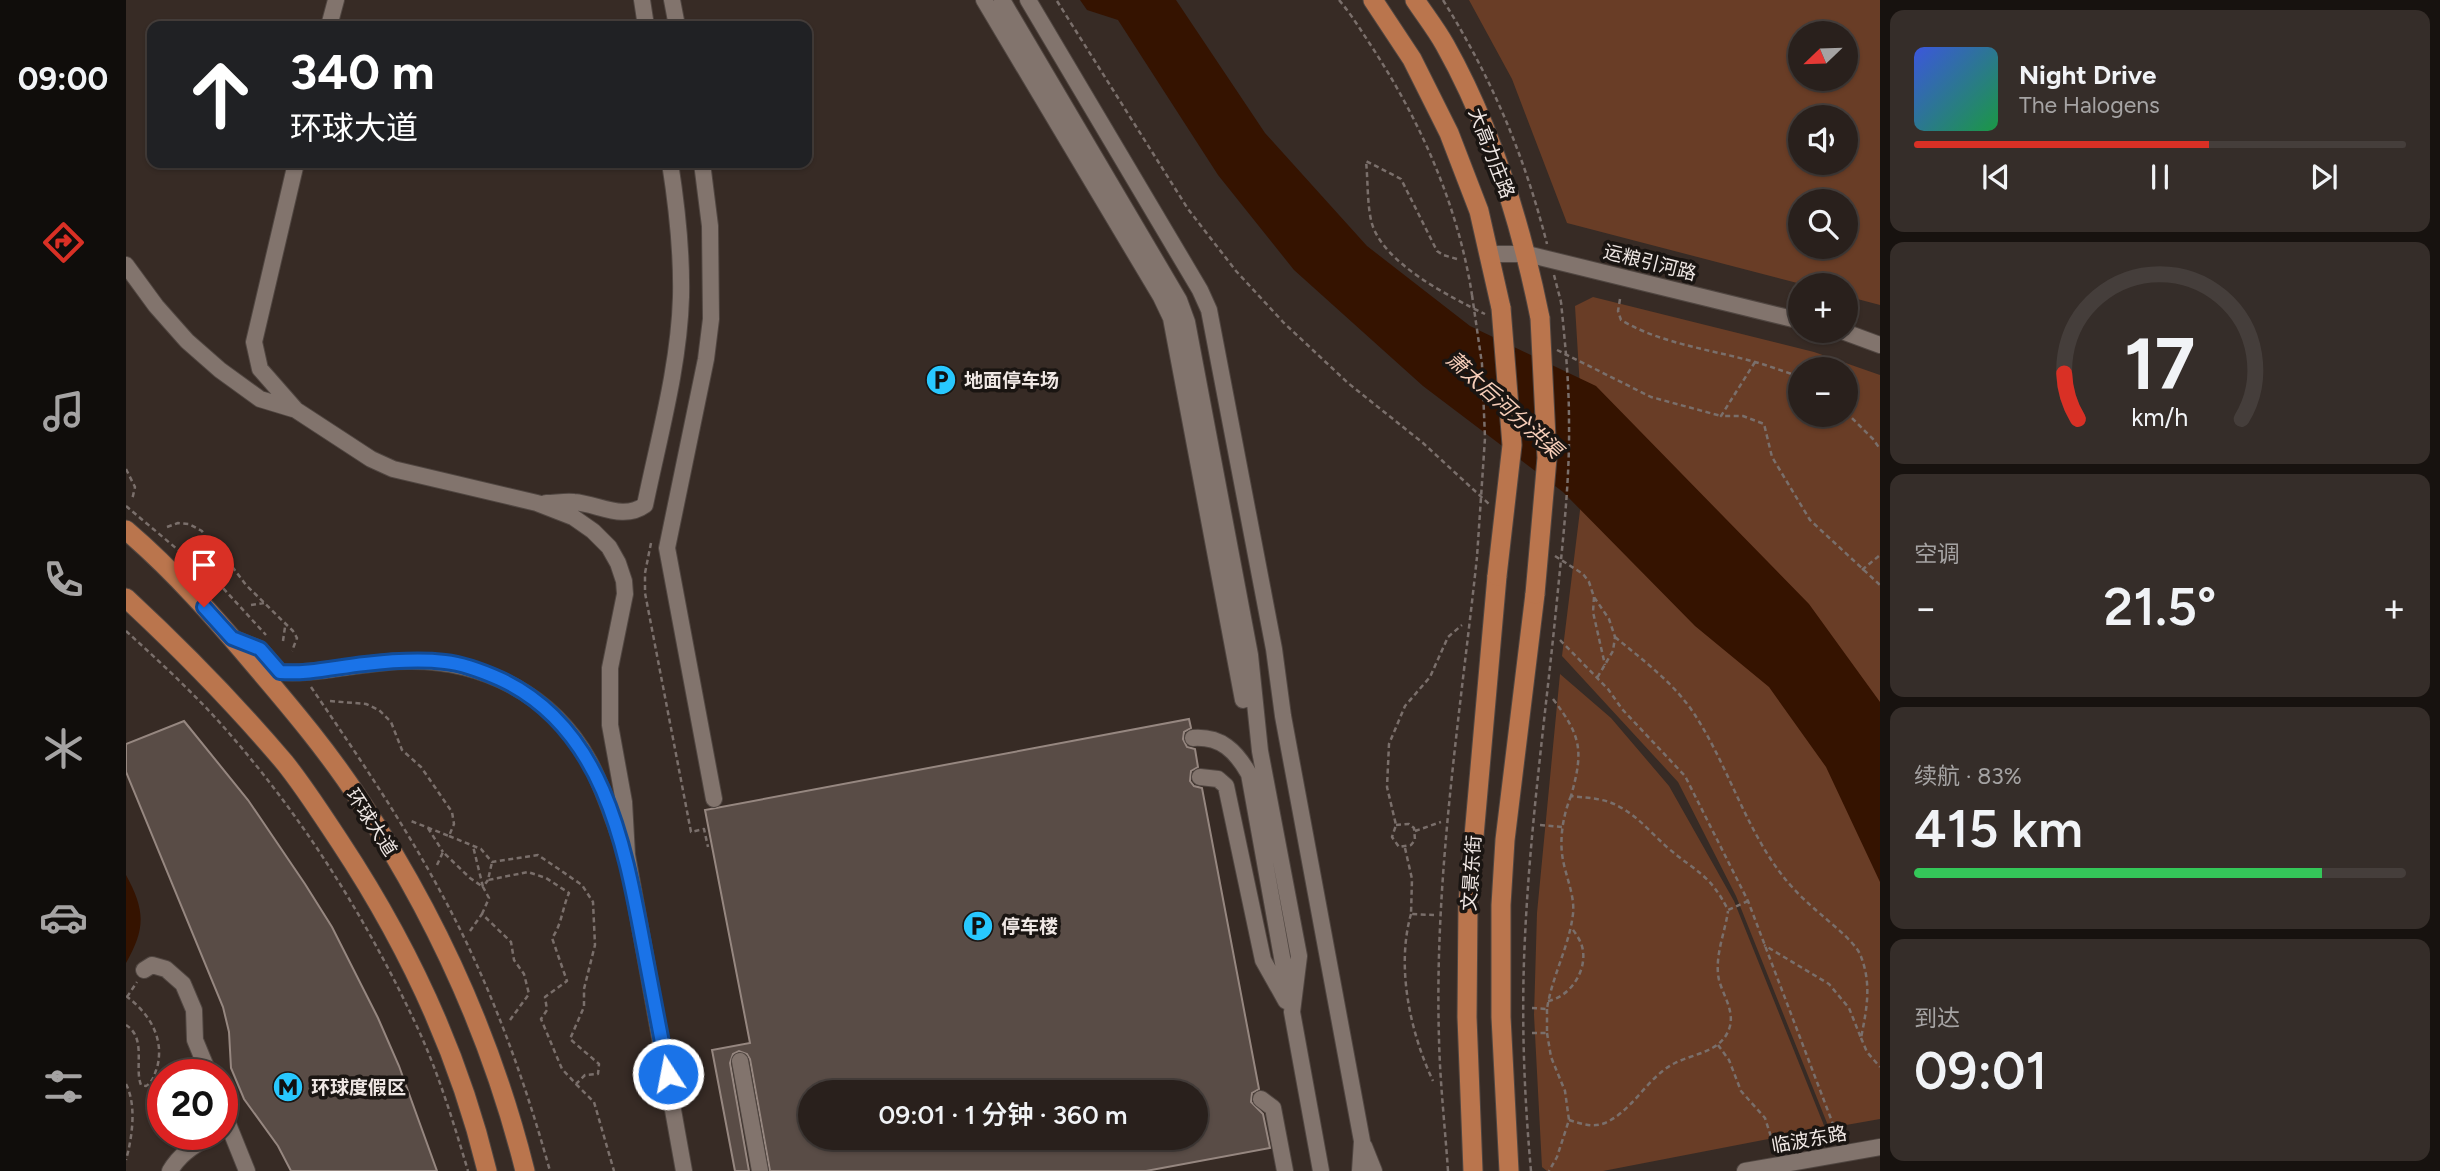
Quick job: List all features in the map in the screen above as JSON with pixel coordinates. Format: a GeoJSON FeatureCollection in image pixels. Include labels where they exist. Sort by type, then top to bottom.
{"type":"FeatureCollection","features":[{"type":"Feature","properties":{"kind":"main road","name":"大高力庄路"},"geometry":{"type":"LineString","coordinates":[[1373,0],[1412,59],[1449,133],[1479,211],[1501,308]]}},
{"type":"Feature","properties":{"kind":"main road","name":"大高力庄路"},"geometry":{"type":"LineString","coordinates":[[1415,0],[1444,44],[1482,122],[1527,254],[1540,318]]}},
{"type":"Feature","properties":{"kind":"main road","name":"文景东街"},"geometry":{"type":"LineString","coordinates":[[1473,1171],[1467,1017],[1468,904],[1497,576],[1512,446],[1501,308]]}},
{"type":"Feature","properties":{"kind":"main road","name":"文景东街"},"geometry":{"type":"LineString","coordinates":[[1510,1171],[1501,1017],[1501,905],[1547,458],[1540,318]]}},
{"type":"Feature","properties":{"kind":"main road","name":"环球大道"},"geometry":{"type":"LineString","coordinates":[[126,530],[187,589],[232,638],[297,715],[358,797],[409,879],[445,952],[478,1029],[517,1138],[525,1171]]}},
{"type":"Feature","properties":{"kind":"main road","name":"环球大道"},"geometry":{"type":"LineString","coordinates":[[126,598],[215,686],[285,764],[359,872],[421,986],[448,1046],[487,1171]]}},
{"type":"Feature","properties":{"kind":"street"},"geometry":{"type":"LineString","coordinates":[[330,21],[336,0]]}},
{"type":"Feature","properties":{"kind":"street"},"geometry":{"type":"LineString","coordinates":[[642,0],[645,21]]}},
{"type":"Feature","properties":{"kind":"street"},"geometry":{"type":"LineString","coordinates":[[672,0],[676,21]]}},
{"type":"Feature","properties":{"kind":"street"},"geometry":{"type":"LineString","coordinates":[[985,0],[1171,318],[1242,700]]}},
{"type":"Feature","properties":{"kind":"street"},"geometry":{"type":"LineString","coordinates":[[1002,0],[1180,300],[1187,322],[1250,655],[1260,751],[1299,956],[1292,1012]]}},
{"type":"Feature","properties":{"kind":"street"},"geometry":{"type":"LineString","coordinates":[[1028,0],[1200,290],[1209,310],[1274,649],[1285,730],[1362,1141],[1374,1171]]}},
{"type":"Feature","properties":{"kind":"street"},"geometry":{"type":"LineString","coordinates":[[295,168],[254,342],[260,369],[296,410]]}},
{"type":"Feature","properties":{"kind":"street"},"geometry":{"type":"LineString","coordinates":[[537,503],[575,502],[624,513],[636,512],[645,505],[677,345],[681,299],[677,205],[671,168]]}},
{"type":"Feature","properties":{"kind":"street"},"geometry":{"type":"LineString","coordinates":[[703,168],[710,226],[711,319],[704,370],[667,548],[714,800]]}},
{"type":"Feature","properties":{"kind":"street","name":"运粮引河路"},"geometry":{"type":"LineString","coordinates":[[1489,254],[1527,254],[1788,318]]}},
{"type":"Feature","properties":{"kind":"street"},"geometry":{"type":"LineString","coordinates":[[126,265],[156,306],[187,341],[220,370],[260,398],[296,410],[381,465],[537,503],[573,517],[609,547],[624,581],[625,594],[610,668],[610,725],[624,802],[627,855],[684,1171]]}},
{"type":"Feature","properties":{"kind":"street"},"geometry":{"type":"LineString","coordinates":[[1858,337],[1880,345]]}},
{"type":"Feature","properties":{"kind":"street"},"geometry":{"type":"LineString","coordinates":[[232,638],[260,649],[280,672],[301,673],[407,660],[446,662],[479,669],[521,689],[548,708],[571,733],[590,762],[627,855]]}},
{"type":"Feature","properties":{"kind":"street"},"geometry":{"type":"LineString","coordinates":[[1193,738],[1206,737],[1230,747],[1249,774],[1321,1171]]}},
{"type":"Feature","properties":{"kind":"street"},"geometry":{"type":"LineString","coordinates":[[1200,777],[1218,779],[1226,786],[1263,960],[1292,1012]]}},
{"type":"Feature","properties":{"kind":"street"},"geometry":{"type":"LineString","coordinates":[[144,970],[152,965],[166,969],[183,984],[194,1010],[195,1040],[203,1059]]}},
{"type":"Feature","properties":{"kind":"street"},"geometry":{"type":"LineString","coordinates":[[740,1061],[760,1171]]}},
{"type":"Feature","properties":{"kind":"street"},"geometry":{"type":"LineString","coordinates":[[1261,1099],[1273,1108],[1285,1171]]}},
{"type":"Feature","properties":{"kind":"street"},"geometry":{"type":"LineString","coordinates":[[1360,1171],[1362,1141]]}},
{"type":"Feature","properties":{"kind":"street","name":"临波东路"},"geometry":{"type":"LineString","coordinates":[[1745,1171],[1877,1148]]}},
{"type":"Feature","properties":{"kind":"street"},"geometry":{"type":"LineString","coordinates":[[170,1171],[189,1150]]}},
{"type":"Feature","properties":{"kind":"street"},"geometry":{"type":"LineString","coordinates":[[234,1150],[247,1171]]}},
{"type":"Feature","properties":{"kind":"path"},"geometry":{"type":"LineString","coordinates":[[1339,0],[1396,85],[1432,158],[1466,256],[1482,364],[1485,438],[1477,557],[1446,848],[1440,940],[1439,1038],[1448,1171]]}},
{"type":"Feature","properties":{"kind":"path"},"geometry":{"type":"LineString","coordinates":[[1057,1],[1188,209],[1236,271],[1284,323],[1348,383],[1423,443],[1492,507]]}},
{"type":"Feature","properties":{"kind":"path"},"geometry":{"type":"LineString","coordinates":[[1620,299],[1618,311],[1621,320],[1640,331],[1788,373]]}},
{"type":"Feature","properties":{"kind":"path"},"geometry":{"type":"LineString","coordinates":[[1755,362],[1721,416],[1743,416],[1764,424],[1772,457],[1810,520],[1880,585]]}},
{"type":"Feature","properties":{"kind":"path"},"geometry":{"type":"LineString","coordinates":[[1858,424],[1880,449]]}},
{"type":"Feature","properties":{"kind":"path"},"geometry":{"type":"LineString","coordinates":[[126,469],[135,488],[132,500]]}},
{"type":"Feature","properties":{"kind":"path"},"geometry":{"type":"LineString","coordinates":[[167,527],[178,523],[189,524],[202,531],[209,545],[231,565],[297,638],[292,651]]}},
{"type":"Feature","properties":{"kind":"path"},"geometry":{"type":"LineString","coordinates":[[1552,554],[1583,574],[1609,619],[1615,638],[1613,651],[1597,678]]}},
{"type":"Feature","properties":{"kind":"path"},"geometry":{"type":"LineString","coordinates":[[1863,570],[1880,555]]}},
{"type":"Feature","properties":{"kind":"path"},"geometry":{"type":"LineString","coordinates":[[1594,597],[1593,612],[1605,665]]}},
{"type":"Feature","properties":{"kind":"path"},"geometry":{"type":"LineString","coordinates":[[251,605],[264,603]]}},
{"type":"Feature","properties":{"kind":"path"},"geometry":{"type":"LineString","coordinates":[[1531,1171],[1524,1061],[1525,939],[1531,845],[1556,610]]}},
{"type":"Feature","properties":{"kind":"path"},"geometry":{"type":"LineString","coordinates":[[283,641],[285,625]]}},
{"type":"Feature","properties":{"kind":"path"},"geometry":{"type":"LineString","coordinates":[[1396,825],[1387,787],[1389,744],[1405,706],[1430,677],[1448,637],[1462,625]]}},
{"type":"Feature","properties":{"kind":"path"},"geometry":{"type":"LineString","coordinates":[[126,631],[173,674],[228,731],[283,799],[327,863],[368,930],[420,1032],[468,1171]]}},
{"type":"Feature","properties":{"kind":"path"},"geometry":{"type":"LineString","coordinates":[[1615,638],[1654,670],[1695,714],[1755,832],[1781,874],[1806,902],[1859,951],[1868,977],[1869,997],[1861,1038]]}},
{"type":"Feature","properties":{"kind":"path"},"geometry":{"type":"LineString","coordinates":[[1560,640],[1685,776],[1748,901],[1836,1132]]}},
{"type":"Feature","properties":{"kind":"path"},"geometry":{"type":"LineString","coordinates":[[1549,1171],[1557,1157],[1569,1120],[1565,1091],[1551,1058],[1547,1009],[1550,986],[1571,927],[1573,910],[1562,857],[1563,827],[1564,813],[1577,775],[1579,746],[1572,724],[1553,699]]}},
{"type":"Feature","properties":{"kind":"path"},"geometry":{"type":"LineString","coordinates":[[330,701],[366,704],[379,710],[391,722],[402,750],[421,767],[452,812],[454,824],[449,836]]}},
{"type":"Feature","properties":{"kind":"path"},"geometry":{"type":"LineString","coordinates":[[670,721],[691,832],[704,829],[708,847]]}},
{"type":"Feature","properties":{"kind":"path"},"geometry":{"type":"LineString","coordinates":[[1569,1120],[1592,1126],[1604,1124],[1626,1109],[1662,1071],[1718,1045],[1727,1036],[1731,1023],[1730,1010],[1718,977],[1718,958],[1725,935],[1728,910],[1718,890],[1706,876],[1617,805],[1602,799],[1571,796]]}},
{"type":"Feature","properties":{"kind":"path"},"geometry":{"type":"LineString","coordinates":[[411,821],[481,849],[492,862]]}},
{"type":"Feature","properties":{"kind":"path"},"geometry":{"type":"LineString","coordinates":[[1415,831],[1441,822]]}},
{"type":"Feature","properties":{"kind":"path"},"geometry":{"type":"LineString","coordinates":[[1409,824],[1415,831],[1415,840],[1405,848],[1394,843],[1392,830],[1396,825],[1409,824]]}},
{"type":"Feature","properties":{"kind":"path"},"geometry":{"type":"LineString","coordinates":[[1540,825],[1563,827]]}},
{"type":"Feature","properties":{"kind":"path"},"geometry":{"type":"LineString","coordinates":[[428,827],[443,852],[470,878],[484,887]]}},
{"type":"Feature","properties":{"kind":"path"},"geometry":{"type":"LineString","coordinates":[[470,931],[482,915],[488,898],[472,846]]}},
{"type":"Feature","properties":{"kind":"path"},"geometry":{"type":"LineString","coordinates":[[1405,848],[1412,879],[1411,914],[1405,951],[1410,1007],[1416,1038],[1433,1081]]}},
{"type":"Feature","properties":{"kind":"path"},"geometry":{"type":"LineString","coordinates":[[436,865],[443,852]]}},
{"type":"Feature","properties":{"kind":"path"},"geometry":{"type":"LineString","coordinates":[[492,862],[538,855],[582,885],[593,902],[595,944],[584,989],[584,1007],[570,1039],[599,1064],[598,1074],[585,1075],[576,1084]]}},
{"type":"Feature","properties":{"kind":"path"},"geometry":{"type":"LineString","coordinates":[[484,887],[492,862]]}},
{"type":"Feature","properties":{"kind":"path"},"geometry":{"type":"LineString","coordinates":[[488,880],[528,872],[546,877],[569,893],[562,910],[561,925],[552,938],[567,981],[545,997],[547,1010],[541,1019],[562,1069],[594,1102],[614,1171]]}},
{"type":"Feature","properties":{"kind":"path"},"geometry":{"type":"LineString","coordinates":[[1728,910],[1748,901]]}},
{"type":"Feature","properties":{"kind":"path"},"geometry":{"type":"LineString","coordinates":[[1411,914],[1434,915]]}},
{"type":"Feature","properties":{"kind":"path"},"geometry":{"type":"LineString","coordinates":[[482,915],[511,942],[514,960],[524,974],[529,994],[510,1020]]}},
{"type":"Feature","properties":{"kind":"path"},"geometry":{"type":"LineString","coordinates":[[1548,1001],[1567,993],[1582,964],[1583,949],[1571,927]]}},
{"type":"Feature","properties":{"kind":"path"},"geometry":{"type":"LineString","coordinates":[[1764,944],[1829,984],[1849,1008],[1867,1052],[1880,1067]]}},
{"type":"Feature","properties":{"kind":"path"},"geometry":{"type":"LineString","coordinates":[[126,996],[139,1006],[157,1033],[159,1061],[150,1084],[146,1086],[141,1085],[138,1078],[141,1063],[139,1049],[131,1028],[126,1025]]}},
{"type":"Feature","properties":{"kind":"path"},"geometry":{"type":"LineString","coordinates":[[1532,1008],[1547,1009]]}},
{"type":"Feature","properties":{"kind":"path"},"geometry":{"type":"LineString","coordinates":[[1532,1033],[1547,1033]]}},
{"type":"Feature","properties":{"kind":"path"},"geometry":{"type":"LineString","coordinates":[[1718,1045],[1729,1060],[1741,1091],[1765,1118],[1773,1143]]}},
{"type":"Feature","properties":{"kind":"path"},"geometry":{"type":"LineString","coordinates":[[126,1084],[130,1092],[132,1140],[126,1160]]}},
{"type":"Feature","properties":{"kind":"shaded area"},"geometry":{"type":"Polygon","coordinates":[[[1469,0],[1880,0],[1880,305],[1858,299],[1858,273],[1788,273],[1788,281],[1567,223],[1512,79],[1469,0]]]}},
{"type":"Feature","properties":{"kind":"shaded area"},"geometry":{"type":"Polygon","coordinates":[[[1593,297],[1828,357],[1788,357],[1788,427],[1858,427],[1858,367],[1880,375],[1880,1119],[1829,1128],[1736,896],[1678,782],[1562,656],[1585,470],[1575,306],[1593,297]]]}},
{"type":"Feature","properties":{"kind":"shaded area"},"geometry":{"type":"Polygon","coordinates":[[[1560,674],[1611,718],[1669,786],[1734,901],[1825,1128],[1603,1171],[1547,1171],[1542,1167],[1534,1015],[1537,913],[1560,674]]]}},
{"type":"Feature","properties":{"kind":"water","name":"萧太后河分洪渠"},"geometry":{"type":"Polygon","coordinates":[[[1080,0],[1176,0],[1265,133],[1367,246],[1470,326],[1596,386],[1809,604],[1880,702],[1880,882],[1826,767],[1769,687],[1695,626],[1563,492],[1423,386],[1294,270],[1218,175],[1118,20],[1087,10],[1080,0]]]}},
{"type":"Feature","properties":{"kind":"water"},"geometry":{"type":"Polygon","coordinates":[[[126,875],[137,899],[141,919],[133,951],[126,963],[126,875]]]}},
{"type":"Feature","properties":{"kind":"building","name":"停车楼"},"geometry":{"type":"Polygon","coordinates":[[[1189,719],[1191,728],[1184,732],[1183,739],[1187,747],[1195,749],[1198,767],[1191,771],[1190,781],[1194,786],[1202,788],[1259,1089],[1252,1093],[1251,1102],[1263,1114],[1270,1148],[1146,1171],[770,1171],[750,1059],[747,1054],[739,1051],[733,1054],[730,1063],[749,1171],[735,1171],[712,1050],[750,1043],[705,810],[1189,719]]]}},
{"type":"Feature","properties":{"kind":"building"},"geometry":{"type":"Polygon","coordinates":[[[184,721],[248,800],[332,927],[399,1066],[437,1171],[291,1171],[278,1146],[244,1099],[238,1085],[238,1059],[230,1059],[229,1032],[223,1007],[126,772],[126,744],[184,721]]]}},
{"type":"Feature","properties":{"kind":"place","name":"地面停车场"},"geometry":{"type":"Point","coordinates":[941,380]}},
{"type":"Feature","properties":{"kind":"place","name":"停车楼"},"geometry":{"type":"Point","coordinates":[978,926]}},
{"type":"Feature","properties":{"kind":"place","name":"环球度假区"},"geometry":{"type":"Point","coordinates":[288,1087]}},
{"type":"Feature","properties":{"kind":"route"},"geometry":{"type":"LineString","coordinates":[[204,607],[232,638],[260,649],[280,672],[301,673],[407,660],[446,662],[479,669],[521,689],[548,708],[571,733],[590,762],[627,855],[668,1074]]}}]}
